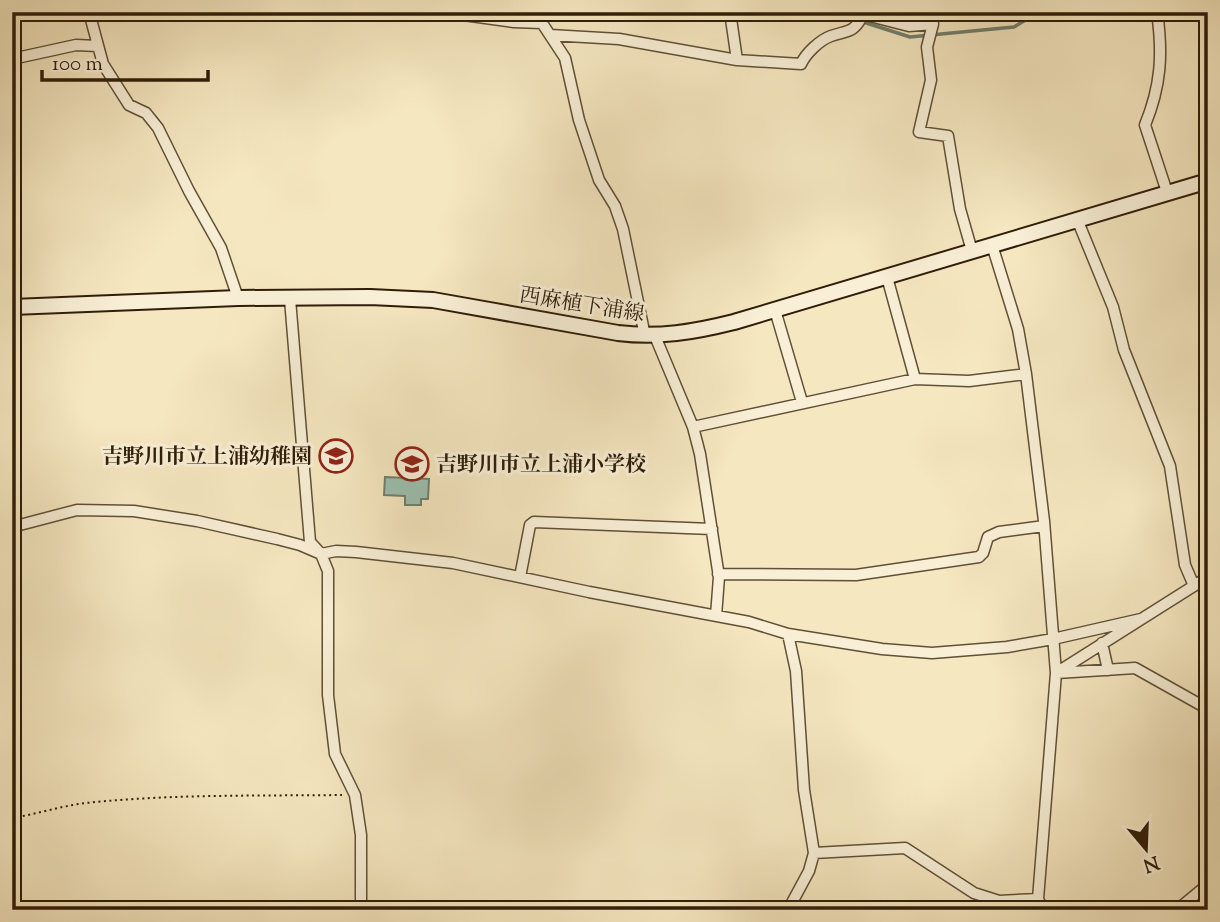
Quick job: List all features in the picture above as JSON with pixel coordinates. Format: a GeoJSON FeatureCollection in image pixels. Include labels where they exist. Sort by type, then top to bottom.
{"type":"FeatureCollection","features":[{"type":"Feature","properties":{"kind":"main road","name":"西麻植下浦線"},"geometry":{"type":"LineString","coordinates":[[12,307],[238,298],[370,297],[433,300],[650,336],[697,331],[775,310],[1208,181]]}},
{"type":"Feature","properties":{"kind":"street"},"geometry":{"type":"LineString","coordinates":[[89,12],[103,64],[129,105],[146,113],[158,128],[221,248],[238,298]]}},
{"type":"Feature","properties":{"kind":"street"},"geometry":{"type":"LineString","coordinates":[[442,12],[514,22],[541,17],[565,58],[579,120],[599,180],[615,206],[623,229],[650,336],[693,427],[700,454],[719,573],[716,616]]}},
{"type":"Feature","properties":{"kind":"street"},"geometry":{"type":"LineString","coordinates":[[730,12],[737,60]]}},
{"type":"Feature","properties":{"kind":"street"},"geometry":{"type":"LineString","coordinates":[[932,12],[933,24],[928,47],[931,80],[919,132],[948,136],[960,209],[972,251]]}},
{"type":"Feature","properties":{"kind":"street"},"geometry":{"type":"LineString","coordinates":[[1157,12],[1162,48],[1156,98],[1145,125],[1167,192]]}},
{"type":"Feature","properties":{"kind":"street"},"geometry":{"type":"LineString","coordinates":[[550,35],[619,39],[737,60],[801,64],[806,55],[830,36],[845,34],[857,26],[858,14],[909,26],[933,24]]}},
{"type":"Feature","properties":{"kind":"street"},"geometry":{"type":"LineString","coordinates":[[12,59],[76,45],[97,46]]}},
{"type":"Feature","properties":{"kind":"street"},"geometry":{"type":"LineString","coordinates":[[1077,219],[1113,307],[1124,350],[1170,466],[1185,565],[1194,586]]}},
{"type":"Feature","properties":{"kind":"street"},"geometry":{"type":"LineString","coordinates":[[992,245],[1018,329],[1026,373],[1044,526],[1056,673],[1038,900],[1043,910]]}},
{"type":"Feature","properties":{"kind":"street"},"geometry":{"type":"LineString","coordinates":[[887,277],[915,379]]}},
{"type":"Feature","properties":{"kind":"street"},"geometry":{"type":"LineString","coordinates":[[290,299],[310,542],[321,554],[328,571],[328,695],[335,754],[355,795],[361,835],[361,910]]}},
{"type":"Feature","properties":{"kind":"street"},"geometry":{"type":"LineString","coordinates":[[775,310],[802,402]]}},
{"type":"Feature","properties":{"kind":"street"},"geometry":{"type":"LineString","coordinates":[[693,427],[915,379],[969,381],[1026,373]]}},
{"type":"Feature","properties":{"kind":"street"},"geometry":{"type":"LineString","coordinates":[[12,527],[77,510],[134,511],[197,521],[277,539],[321,554],[336,551],[453,563],[589,593],[716,616],[788,634],[882,649],[932,653],[1007,647],[1141,619]]}},
{"type":"Feature","properties":{"kind":"street"},"geometry":{"type":"LineString","coordinates":[[520,577],[530,525],[534,522],[712,528]]}},
{"type":"Feature","properties":{"kind":"street"},"geometry":{"type":"LineString","coordinates":[[719,573],[856,575],[955,561],[979,557],[988,537],[999,532],[1044,526]]}},
{"type":"Feature","properties":{"kind":"street"},"geometry":{"type":"LineString","coordinates":[[1056,673],[1208,577]]}},
{"type":"Feature","properties":{"kind":"street"},"geometry":{"type":"LineString","coordinates":[[788,634],[796,671],[804,790],[814,853],[799,893],[788,910]]}},
{"type":"Feature","properties":{"kind":"street"},"geometry":{"type":"LineString","coordinates":[[1102,643],[1108,670]]}},
{"type":"Feature","properties":{"kind":"street"},"geometry":{"type":"LineString","coordinates":[[1056,673],[1135,668],[1208,709]]}},
{"type":"Feature","properties":{"kind":"street"},"geometry":{"type":"LineString","coordinates":[[814,853],[905,848],[974,893],[999,901],[1038,900]]}},
{"type":"Feature","properties":{"kind":"street"},"geometry":{"type":"LineString","coordinates":[[1177,910],[1206,886],[1208,881]]}},
{"type":"Feature","properties":{"kind":"street"},"geometry":{"type":"LineString","coordinates":[[12,897],[17,910]]}},
{"type":"Feature","properties":{"kind":"path"},"geometry":{"type":"LineString","coordinates":[[12,818],[84,803],[218,794],[245,797],[355,795]]}},
{"type":"Feature","properties":{"kind":"shaded area"},"geometry":{"type":"Polygon","coordinates":[[[385,477],[429,479],[428,499],[421,499],[421,505],[405,505],[405,496],[384,495],[385,477]]]}},
{"type":"Feature","properties":{"kind":"waterway"},"geometry":{"type":"LineString","coordinates":[[832,12],[910,37],[1014,27],[1039,12]]}},
{"type":"Feature","properties":{"kind":"place","name":"吉野川市立上浦幼稚園"},"geometry":{"type":"Point","coordinates":[336,456]}},
{"type":"Feature","properties":{"kind":"place","name":"吉野川市立上浦小学校"},"geometry":{"type":"Point","coordinates":[412,464]}}]}
